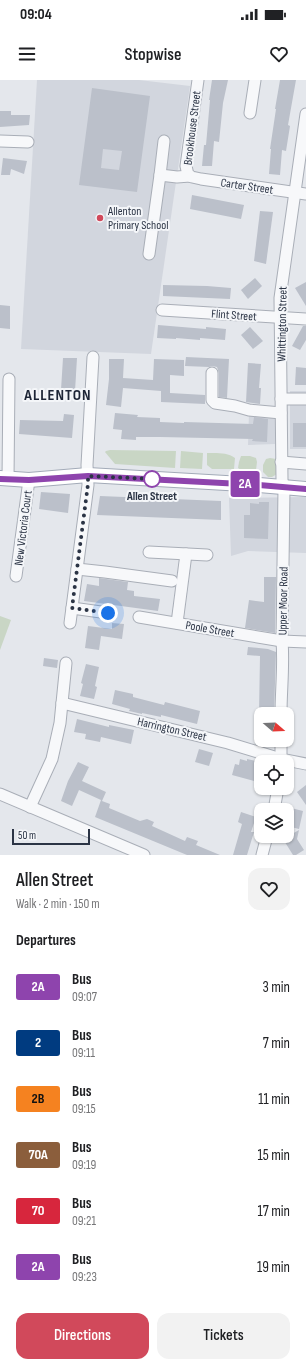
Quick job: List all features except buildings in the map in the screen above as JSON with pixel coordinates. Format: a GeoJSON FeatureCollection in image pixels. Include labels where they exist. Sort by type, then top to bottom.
{"type":"FeatureCollection","features":[{"type":"Feature","properties":{"kind":"main road"},"geometry":{"type":"LineString","coordinates":[[4,479],[29,480],[88,476],[306,489]]}},
{"type":"Feature","properties":{"kind":"street","name":"Brookhouse Street"},"geometry":{"type":"LineString","coordinates":[[189,176],[186,166],[198,80]]}},
{"type":"Feature","properties":{"kind":"street"},"geometry":{"type":"LineString","coordinates":[[250,113],[255,80]]}},
{"type":"Feature","properties":{"kind":"street","name":"Whittington Street"},"geometry":{"type":"LineString","coordinates":[[284,488],[281,462],[282,413],[280,298],[300,193],[306,114]]}},
{"type":"Feature","properties":{"kind":"street"},"geometry":{"type":"LineString","coordinates":[[0,141],[28,142]]}},
{"type":"Feature","properties":{"kind":"street"},"geometry":{"type":"LineString","coordinates":[[149,254],[164,141]]}},
{"type":"Feature","properties":{"kind":"street","name":"Carter Street"},"geometry":{"type":"LineString","coordinates":[[160,175],[177,177],[189,176],[300,193]]}},
{"type":"Feature","properties":{"kind":"street","name":"Flint Street"},"geometry":{"type":"LineString","coordinates":[[162,310],[306,319]]}},
{"type":"Feature","properties":{"kind":"street"},"geometry":{"type":"LineString","coordinates":[[70,623],[88,484],[93,357]]}},
{"type":"Feature","properties":{"kind":"street"},"geometry":{"type":"LineString","coordinates":[[212,374],[212,400],[215,403],[249,410],[282,413]]}},
{"type":"Feature","properties":{"kind":"street"},"geometry":{"type":"LineString","coordinates":[[4,479],[9,379]]}},
{"type":"Feature","properties":{"kind":"street"},"geometry":{"type":"LineString","coordinates":[[281,399],[306,400]]}},
{"type":"Feature","properties":{"kind":"street"},"geometry":{"type":"LineString","coordinates":[[281,462],[306,464]]}},
{"type":"Feature","properties":{"kind":"street","name":"New Victoria Court"},"geometry":{"type":"LineString","coordinates":[[16,576],[29,480]]}},
{"type":"Feature","properties":{"kind":"street","name":"Upper Moor Road"},"geometry":{"type":"LineString","coordinates":[[281,707],[283,657],[284,488]]}},
{"type":"Feature","properties":{"kind":"street"},"geometry":{"type":"LineString","coordinates":[[149,552],[207,555]]}},
{"type":"Feature","properties":{"kind":"street"},"geometry":{"type":"LineString","coordinates":[[177,624],[186,554]]}},
{"type":"Feature","properties":{"kind":"street"},"geometry":{"type":"LineString","coordinates":[[77,569],[172,581]]}},
{"type":"Feature","properties":{"kind":"street"},"geometry":{"type":"LineString","coordinates":[[72,608],[108,613]]}},
{"type":"Feature","properties":{"kind":"street","name":"Poole Street"},"geometry":{"type":"LineString","coordinates":[[139,617],[282,641],[306,642]]}},
{"type":"Feature","properties":{"kind":"street"},"geometry":{"type":"LineString","coordinates":[[30,807],[52,759],[60,723],[66,663]]}},
{"type":"Feature","properties":{"kind":"street","name":"Harrington Street"},"geometry":{"type":"LineString","coordinates":[[62,703],[228,743],[263,755]]}},
{"type":"Feature","properties":{"kind":"street","name":"Harrington Street"},"geometry":{"type":"LineString","coordinates":[[294,763],[306,764]]}},
{"type":"Feature","properties":{"kind":"street"},"geometry":{"type":"LineString","coordinates":[[0,794],[144,855]]}},
{"type":"Feature","properties":{"kind":"street"},"geometry":{"type":"LineString","coordinates":[[262,855],[265,843]]}},
{"type":"Feature","properties":{"kind":"shaded area","name":"Allenton Primary School"},"geometry":{"type":"Polygon","coordinates":[[[37,80],[139,80],[190,86],[151,354],[21,349],[37,80]]]}},
{"type":"Feature","properties":{"kind":"shaded area"},"geometry":{"type":"Polygon","coordinates":[[[290,391],[306,391],[306,449],[290,449],[290,391]]]}},
{"type":"Feature","properties":{"kind":"shaded area"},"geometry":{"type":"Polygon","coordinates":[[[275,411],[275,444],[248,445],[249,412],[275,411]]]}},
{"type":"Feature","properties":{"kind":"shaded area"},"geometry":{"type":"Polygon","coordinates":[[[306,497],[306,553],[248,551],[231,556],[229,498],[306,497]]]}},
{"type":"Feature","properties":{"kind":"green space"},"geometry":{"type":"Polygon","coordinates":[[[110,450],[176,451],[175,468],[115,464],[105,452],[110,450]]]}},
{"type":"Feature","properties":{"kind":"green space"},"geometry":{"type":"Polygon","coordinates":[[[181,451],[203,453],[202,469],[180,468],[181,451]]]}},
{"type":"Feature","properties":{"kind":"green space"},"geometry":{"type":"Polygon","coordinates":[[[207,453],[221,453],[232,456],[235,458],[234,469],[212,469],[207,465],[207,453]]]}},
{"type":"Feature","properties":{"kind":"green space"},"geometry":{"type":"Polygon","coordinates":[[[241,456],[256,458],[256,470],[241,470],[238,468],[241,456]]]}},
{"type":"Feature","properties":{"kind":"green space"},"geometry":{"type":"Polygon","coordinates":[[[270,458],[278,461],[277,474],[272,477],[268,477],[263,472],[263,465],[266,459],[270,458]]]}},
{"type":"Feature","properties":{"kind":"green space"},"geometry":{"type":"Polygon","coordinates":[[[0,616],[11,620],[0,650],[0,616]]]}},
{"type":"Feature","properties":{"kind":"bus line","name":"2A"},"geometry":{"type":"LineString","coordinates":[[0,479],[29,480],[88,476],[306,489]]}},
{"type":"Feature","properties":{"kind":"place","name":"Allenton Primary School"},"geometry":{"type":"Point","coordinates":[100,218]}},
{"type":"Feature","properties":{"kind":"place","name":"Allen Street"},"geometry":{"type":"Point","coordinates":[152,479]}},
{"type":"Feature","properties":{"kind":"district","name":"ALLENTON"},"geometry":{"type":"Point","coordinates":[58,394]}},
{"type":"Feature","properties":{"kind":"route"},"geometry":{"type":"LineString","coordinates":[[108,613],[72,608],[88,476],[152,479]]}}]}
